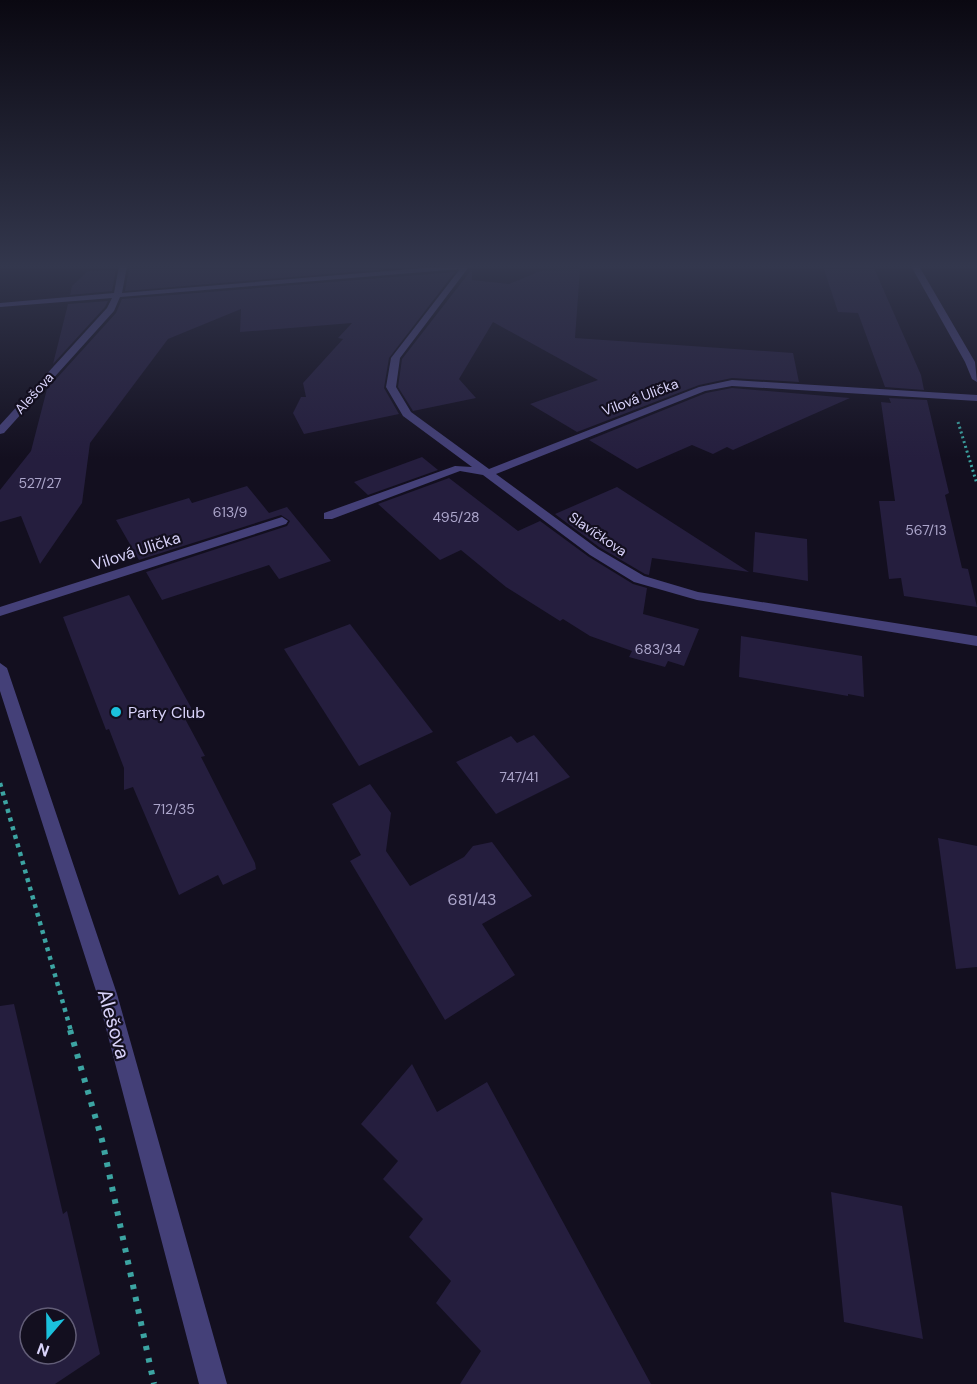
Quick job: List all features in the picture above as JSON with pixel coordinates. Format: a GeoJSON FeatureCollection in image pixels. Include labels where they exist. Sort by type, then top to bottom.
{"type":"FeatureCollection","features":[{"type":"Feature","properties":{"kind":"street","name":"Alešova"},"geometry":{"type":"LineString","coordinates":[[0,431],[91,331]]}},
{"type":"Feature","properties":{"kind":"street","name":"Slavíčkova"},"geometry":{"type":"LineString","coordinates":[[417,331],[396,358],[391,387],[408,414],[594,552],[639,579],[697,596],[977,641]]}},
{"type":"Feature","properties":{"kind":"street"},"geometry":{"type":"LineString","coordinates":[[955,331],[974,362],[977,379]]}},
{"type":"Feature","properties":{"kind":"street","name":"Vilová Ulička"},"geometry":{"type":"LineString","coordinates":[[328,516],[459,468],[489,472],[702,389],[732,383],[977,398]]}},
{"type":"Feature","properties":{"kind":"street","name":"Vilová Ulička"},"geometry":{"type":"LineString","coordinates":[[0,612],[282,521]]}},
{"type":"Feature","properties":{"kind":"street","name":"Alešova"},"geometry":{"type":"LineString","coordinates":[[0,668],[107,994],[213,1384]]}},
{"type":"Feature","properties":{"kind":"path"},"geometry":{"type":"LineString","coordinates":[[956,414],[977,484]]}},
{"type":"Feature","properties":{"kind":"path"},"geometry":{"type":"LineString","coordinates":[[0,783],[102,1140],[154,1384]]}},
{"type":"Feature","properties":{"kind":"building"},"geometry":{"type":"Polygon","coordinates":[[[61,331],[83,331],[53,364],[61,331]]]}},
{"type":"Feature","properties":{"kind":"building"},"geometry":{"type":"Polygon","coordinates":[[[100,331],[188,331],[168,339],[90,443],[82,503],[40,564],[21,516],[0,522],[0,490],[31,451],[47,389],[100,331]]]}},
{"type":"Feature","properties":{"kind":"building"},"geometry":{"type":"Polygon","coordinates":[[[345,331],[410,331],[389,358],[384,388],[399,414],[304,434],[293,413],[301,397],[306,397],[303,383],[343,339],[338,338],[345,331]]]}},
{"type":"Feature","properties":{"kind":"building"},"geometry":{"type":"Polygon","coordinates":[[[424,331],[488,331],[459,379],[476,398],[413,411],[398,387],[402,359],[424,331]]]}},
{"type":"Feature","properties":{"kind":"building"},"geometry":{"type":"Polygon","coordinates":[[[509,331],[576,331],[575,338],[793,353],[799,382],[732,378],[699,385],[577,432],[530,404],[598,380],[509,331]]]}},
{"type":"Feature","properties":{"kind":"building"},"geometry":{"type":"Polygon","coordinates":[[[864,331],[901,331],[921,375],[924,390],[885,387],[864,331]]]}},
{"type":"Feature","properties":{"kind":"building"},"geometry":{"type":"Polygon","coordinates":[[[732,388],[850,398],[733,450],[727,447],[713,454],[692,445],[637,469],[589,440],[706,393],[732,388]]]}},
{"type":"Feature","properties":{"kind":"building"},"geometry":{"type":"Polygon","coordinates":[[[889,398],[927,400],[949,493],[945,495],[962,568],[968,569],[977,607],[904,596],[901,578],[889,579],[879,501],[895,501],[881,402],[891,403],[889,398]]]}},
{"type":"Feature","properties":{"kind":"building"},"geometry":{"type":"Polygon","coordinates":[[[422,457],[438,470],[368,495],[354,482],[422,457]]]}},
{"type":"Feature","properties":{"kind":"building"},"geometry":{"type":"Polygon","coordinates":[[[449,478],[518,531],[540,521],[589,557],[633,584],[647,588],[643,614],[699,629],[684,666],[668,661],[665,667],[629,657],[632,651],[590,636],[563,619],[560,621],[506,587],[461,550],[440,560],[378,504],[449,478]]]}},
{"type":"Feature","properties":{"kind":"building"},"geometry":{"type":"Polygon","coordinates":[[[247,486],[269,513],[287,507],[331,561],[279,579],[269,565],[162,600],[146,572],[287,526],[290,521],[281,515],[139,560],[116,520],[189,498],[192,503],[247,486]]]}},
{"type":"Feature","properties":{"kind":"building"},"geometry":{"type":"Polygon","coordinates":[[[617,487],[749,572],[652,558],[649,575],[645,574],[599,547],[555,514],[617,487]]]}},
{"type":"Feature","properties":{"kind":"building"},"geometry":{"type":"Polygon","coordinates":[[[755,532],[807,539],[808,581],[753,572],[755,532]]]}},
{"type":"Feature","properties":{"kind":"building"},"geometry":{"type":"Polygon","coordinates":[[[129,595],[193,711],[183,715],[205,756],[201,757],[255,863],[256,869],[223,885],[218,875],[179,895],[133,787],[124,790],[124,768],[109,729],[106,730],[63,617],[129,595]]]}},
{"type":"Feature","properties":{"kind":"building"},"geometry":{"type":"Polygon","coordinates":[[[350,624],[433,732],[359,766],[284,649],[350,624]]]}},
{"type":"Feature","properties":{"kind":"building"},"geometry":{"type":"Polygon","coordinates":[[[741,636],[862,656],[864,697],[739,677],[741,636]]]}},
{"type":"Feature","properties":{"kind":"building"},"geometry":{"type":"Polygon","coordinates":[[[534,735],[570,777],[496,814],[456,762],[511,736],[517,743],[534,735]]]}},
{"type":"Feature","properties":{"kind":"building"},"geometry":{"type":"Polygon","coordinates":[[[370,784],[391,813],[386,851],[410,886],[464,857],[473,846],[492,842],[532,896],[482,924],[515,975],[445,1020],[350,861],[361,855],[332,804],[370,784]]]}},
{"type":"Feature","properties":{"kind":"building"},"geometry":{"type":"Polygon","coordinates":[[[938,838],[977,846],[977,967],[956,969],[938,838]]]}},
{"type":"Feature","properties":{"kind":"building"},"geometry":{"type":"Polygon","coordinates":[[[14,1004],[63,1214],[67,1211],[100,1354],[55,1384],[0,1384],[0,1006],[14,1004]]]}},
{"type":"Feature","properties":{"kind":"building"},"geometry":{"type":"Polygon","coordinates":[[[412,1064],[437,1112],[487,1082],[651,1384],[460,1384],[481,1351],[436,1303],[451,1281],[409,1237],[423,1219],[383,1179],[398,1161],[361,1124],[412,1064]]]}},
{"type":"Feature","properties":{"kind":"building"},"geometry":{"type":"Polygon","coordinates":[[[831,1192],[902,1206],[923,1339],[844,1322],[831,1192]]]}},
{"type":"Feature","properties":{"kind":"place","name":"Party Club"},"geometry":{"type":"Point","coordinates":[116,712]}}]}
